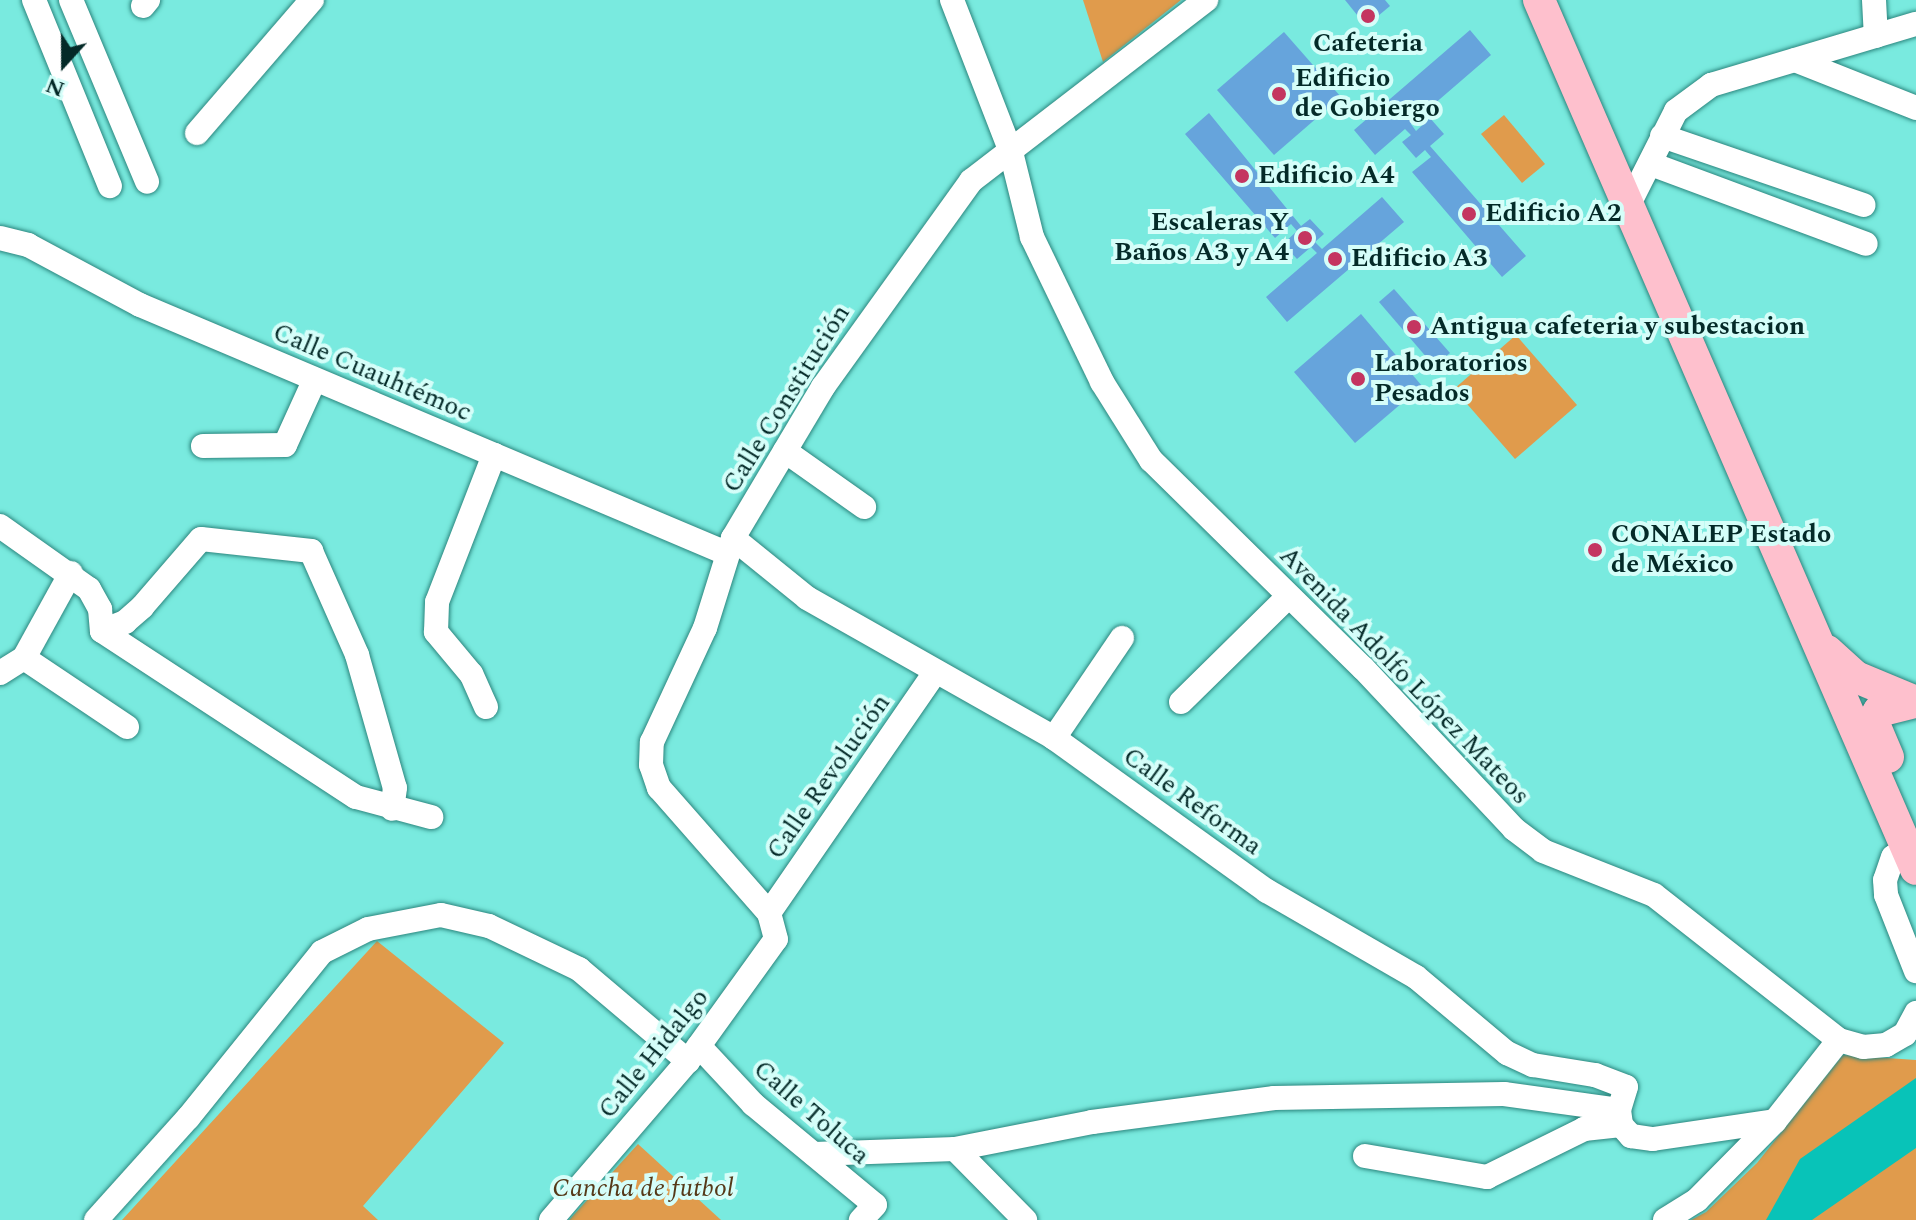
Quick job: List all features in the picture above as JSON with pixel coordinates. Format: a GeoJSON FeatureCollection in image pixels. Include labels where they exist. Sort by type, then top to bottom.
{"type":"FeatureCollection","features":[{"type":"Feature","properties":{"kind":"main road"},"geometry":{"type":"LineString","coordinates":[[1539,0],[1822,646],[1914,845]]}},
{"type":"Feature","properties":{"kind":"main road"},"geometry":{"type":"LineString","coordinates":[[1822,646],[1856,677],[1916,702]]}},
{"type":"Feature","properties":{"kind":"main road"},"geometry":{"type":"LineString","coordinates":[[1914,845],[1873,721],[1879,711],[1916,702]]}},
{"type":"Feature","properties":{"kind":"street"},"geometry":{"type":"LineString","coordinates":[[34,0],[110,186]]}},
{"type":"Feature","properties":{"kind":"street"},"geometry":{"type":"LineString","coordinates":[[71,0],[147,182]]}},
{"type":"Feature","properties":{"kind":"street"},"geometry":{"type":"LineString","coordinates":[[197,133],[312,0]]}},
{"type":"Feature","properties":{"kind":"street","name":"Avenida Adolfo López Mateos"},"geometry":{"type":"LineString","coordinates":[[952,0],[1011,152],[1032,237],[1118,408],[1151,460],[1289,596],[1514,829],[1543,851],[1654,895],[1839,1040],[1863,1047],[1886,1045],[1905,1034],[1916,1013]]}},
{"type":"Feature","properties":{"kind":"street","name":"Calle Constitución"},"geometry":{"type":"LineString","coordinates":[[769,913],[659,788],[651,765],[652,742],[705,628],[730,546],[785,451],[941,218],[971,181],[1206,0]]}},
{"type":"Feature","properties":{"kind":"street"},"geometry":{"type":"LineString","coordinates":[[1874,0],[1876,36]]}},
{"type":"Feature","properties":{"kind":"street"},"geometry":{"type":"LineString","coordinates":[[1629,204],[1676,111],[1711,85],[1916,24]]}},
{"type":"Feature","properties":{"kind":"street"},"geometry":{"type":"LineString","coordinates":[[1795,60],[1916,108]]}},
{"type":"Feature","properties":{"kind":"street"},"geometry":{"type":"LineString","coordinates":[[1662,136],[1864,205]]}},
{"type":"Feature","properties":{"kind":"street"},"geometry":{"type":"LineString","coordinates":[[1651,164],[1866,244]]}},
{"type":"Feature","properties":{"kind":"street","name":"Calle Cuauhtémoc"},"geometry":{"type":"LineString","coordinates":[[0,238],[28,245],[140,305],[494,455],[730,546]]}},
{"type":"Feature","properties":{"kind":"street"},"geometry":{"type":"LineString","coordinates":[[203,446],[285,445],[315,379]]}},
{"type":"Feature","properties":{"kind":"street"},"geometry":{"type":"LineString","coordinates":[[785,451],[864,507]]}},
{"type":"Feature","properties":{"kind":"street"},"geometry":{"type":"LineString","coordinates":[[486,707],[471,674],[436,632],[437,602],[494,455]]}},
{"type":"Feature","properties":{"kind":"street"},"geometry":{"type":"LineString","coordinates":[[0,526],[71,573],[100,609],[102,631]]}},
{"type":"Feature","properties":{"kind":"street"},"geometry":{"type":"LineString","coordinates":[[102,631],[125,622],[142,607],[201,539],[311,551],[357,655],[395,788],[392,809]]}},
{"type":"Feature","properties":{"kind":"street","name":"Calle Reforma"},"geometry":{"type":"LineString","coordinates":[[730,546],[807,598],[1054,738],[1267,891],[1416,977],[1507,1053],[1533,1065],[1595,1075],[1622,1108]]}},
{"type":"Feature","properties":{"kind":"street"},"geometry":{"type":"LineString","coordinates":[[0,673],[24,658],[71,573]]}},
{"type":"Feature","properties":{"kind":"street"},"geometry":{"type":"LineString","coordinates":[[1181,702],[1289,596]]}},
{"type":"Feature","properties":{"kind":"street"},"geometry":{"type":"LineString","coordinates":[[102,631],[356,797],[431,817]]}},
{"type":"Feature","properties":{"kind":"street"},"geometry":{"type":"LineString","coordinates":[[1054,738],[1122,638]]}},
{"type":"Feature","properties":{"kind":"street"},"geometry":{"type":"LineString","coordinates":[[24,658],[127,727]]}},
{"type":"Feature","properties":{"kind":"street","name":"Calle Revolución"},"geometry":{"type":"LineString","coordinates":[[769,913],[935,672]]}},
{"type":"Feature","properties":{"kind":"street"},"geometry":{"type":"LineString","coordinates":[[1914,845],[1893,857],[1886,895],[1916,971]]}},
{"type":"Feature","properties":{"kind":"street","name":"Calle Hidalgo"},"geometry":{"type":"LineString","coordinates":[[551,1220],[693,1053],[769,954],[776,939],[769,913]]}},
{"type":"Feature","properties":{"kind":"street","name":"Calle Toluca"},"geometry":{"type":"LineString","coordinates":[[96,1220],[188,1118],[322,952],[368,929],[441,915],[489,926],[579,969],[693,1053],[875,1205],[861,1220]]}},
{"type":"Feature","properties":{"kind":"street"},"geometry":{"type":"LineString","coordinates":[[1665,1220],[1697,1200],[1775,1121],[1839,1040]]}},
{"type":"Feature","properties":{"kind":"street"},"geometry":{"type":"LineString","coordinates":[[814,1154],[955,1149],[1092,1122],[1274,1098],[1504,1094],[1622,1108]]}},
{"type":"Feature","properties":{"kind":"street"},"geometry":{"type":"LineString","coordinates":[[1622,1108],[1631,1136],[1653,1139],[1775,1121]]}},
{"type":"Feature","properties":{"kind":"street"},"geometry":{"type":"LineString","coordinates":[[1365,1156],[1487,1177],[1622,1108]]}},
{"type":"Feature","properties":{"kind":"street"},"geometry":{"type":"LineString","coordinates":[[955,1149],[1025,1220]]}},
{"type":"Feature","properties":{"kind":"green space"},"geometry":{"type":"Polygon","coordinates":[[[1083,0],[1181,0],[1103,62],[1083,0]]]}},
{"type":"Feature","properties":{"kind":"green space"},"geometry":{"type":"Polygon","coordinates":[[[1504,115],[1545,164],[1522,183],[1481,134],[1504,115]]]}},
{"type":"Feature","properties":{"kind":"green space"},"geometry":{"type":"Polygon","coordinates":[[[1516,335],[1577,405],[1515,459],[1454,389],[1516,335]]]}},
{"type":"Feature","properties":{"kind":"green space"},"geometry":{"type":"Polygon","coordinates":[[[377,941],[504,1043],[363,1206],[378,1220],[122,1220],[377,941]]]}},
{"type":"Feature","properties":{"kind":"green space"},"geometry":{"type":"Polygon","coordinates":[[[1843,1055],[1916,1060],[1916,1220],[1691,1220],[1706,1212],[1757,1163],[1843,1055]]]}},
{"type":"Feature","properties":{"kind":"green space","name":"Cancha de futbol"},"geometry":{"type":"Polygon","coordinates":[[[638,1144],[721,1220],[569,1220],[638,1144]]]}},
{"type":"Feature","properties":{"kind":"water"},"geometry":{"type":"Polygon","coordinates":[[[1916,1078],[1916,1148],[1812,1220],[1766,1220],[1800,1159],[1916,1078]]]}},
{"type":"Feature","properties":{"kind":"building","name":"Cafeteria"},"geometry":{"type":"Polygon","coordinates":[[[1345,0],[1385,0],[1390,6],[1366,26],[1345,0]]]}},
{"type":"Feature","properties":{"kind":"building"},"geometry":{"type":"Polygon","coordinates":[[[1470,30],[1491,55],[1411,124],[1416,131],[1430,118],[1444,134],[1430,146],[1526,256],[1502,277],[1412,172],[1431,157],[1425,150],[1416,158],[1402,142],[1411,135],[1405,129],[1375,155],[1354,130],[1470,30]]]}},
{"type":"Feature","properties":{"kind":"building","name":"Edificio de Gobiergo"},"geometry":{"type":"Polygon","coordinates":[[[1284,32],[1341,97],[1274,155],[1217,90],[1284,32]]]}},
{"type":"Feature","properties":{"kind":"building"},"geometry":{"type":"Polygon","coordinates":[[[1209,113],[1301,226],[1310,219],[1324,234],[1315,242],[1322,249],[1382,197],[1404,222],[1287,322],[1266,297],[1317,253],[1311,247],[1297,259],[1283,244],[1297,231],[1291,224],[1275,238],[1185,134],[1209,113]]]}},
{"type":"Feature","properties":{"kind":"building","name":"Antigua cafeteria y subestacion"},"geometry":{"type":"Polygon","coordinates":[[[1394,289],[1450,353],[1434,366],[1379,302],[1394,289]]]}},
{"type":"Feature","properties":{"kind":"building","name":"Laboratorios Pesados"},"geometry":{"type":"Polygon","coordinates":[[[1361,314],[1422,386],[1355,443],[1294,372],[1361,314]]]}},
{"type":"Feature","properties":{"kind":"place","name":"Cafeteria"},"geometry":{"type":"Point","coordinates":[1368,16]}},
{"type":"Feature","properties":{"kind":"place","name":"Edificio de Gobiergo"},"geometry":{"type":"Point","coordinates":[1279,94]}},
{"type":"Feature","properties":{"kind":"place","name":"Edificio A4"},"geometry":{"type":"Point","coordinates":[1242,176]}},
{"type":"Feature","properties":{"kind":"place","name":"Edificio A2"},"geometry":{"type":"Point","coordinates":[1469,214]}},
{"type":"Feature","properties":{"kind":"place","name":"Escaleras Y Baños A3 y A4"},"geometry":{"type":"Point","coordinates":[1305,238]}},
{"type":"Feature","properties":{"kind":"place","name":"Edificio A3"},"geometry":{"type":"Point","coordinates":[1335,259]}},
{"type":"Feature","properties":{"kind":"place","name":"Antigua cafeteria y subestacion"},"geometry":{"type":"Point","coordinates":[1414,327]}},
{"type":"Feature","properties":{"kind":"place","name":"Laboratorios Pesados"},"geometry":{"type":"Point","coordinates":[1358,379]}},
{"type":"Feature","properties":{"kind":"place","name":"CONALEP Estado de México"},"geometry":{"type":"Point","coordinates":[1595,550]}}]}
